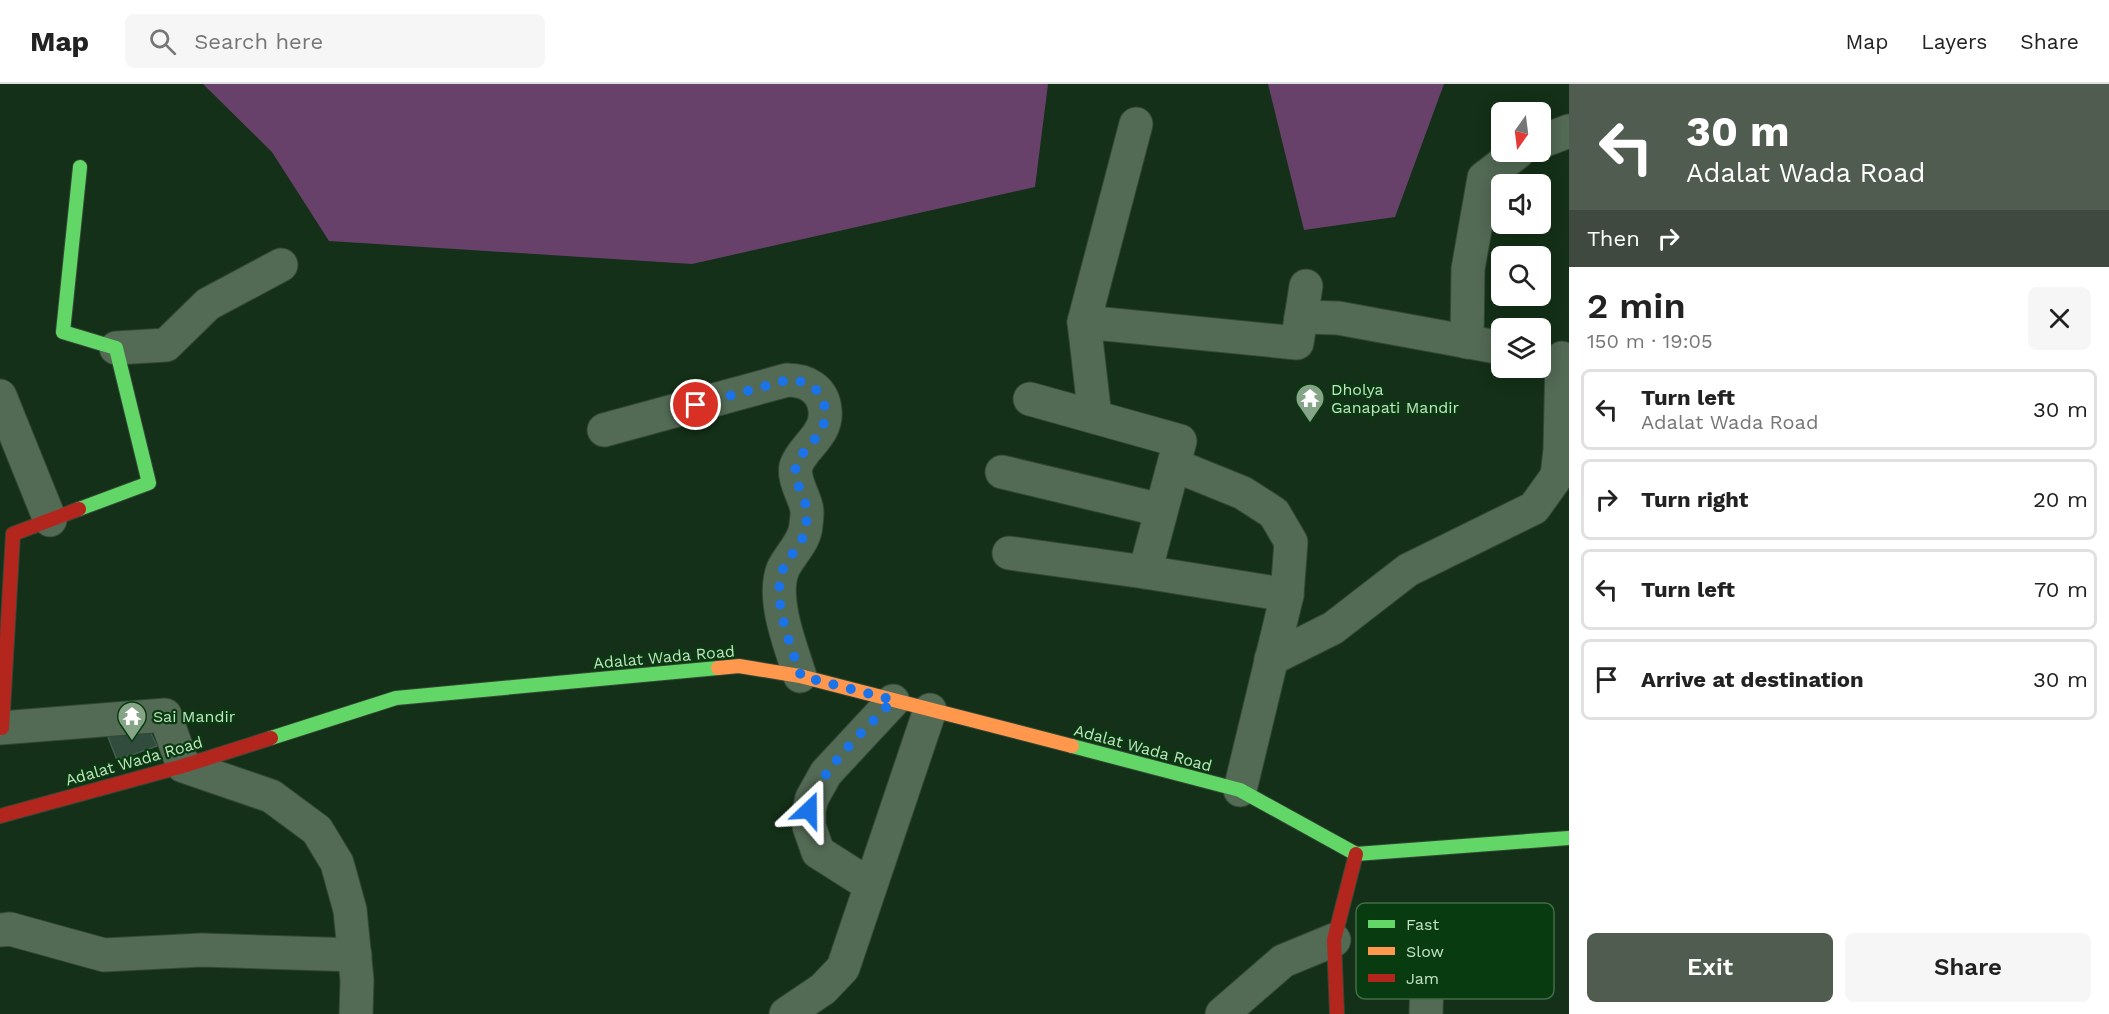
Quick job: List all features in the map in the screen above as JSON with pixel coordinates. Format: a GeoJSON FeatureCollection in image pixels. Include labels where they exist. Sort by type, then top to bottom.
{"type":"FeatureCollection","features":[{"type":"Feature","properties":{"kind":"main road"},"geometry":{"type":"LineString","coordinates":[[1,728],[13,534],[149,483],[117,348],[63,332],[80,167]]}},
{"type":"Feature","properties":{"kind":"main road","name":"Adalat Wada Road"},"geometry":{"type":"LineString","coordinates":[[0,816],[183,766],[396,698],[739,666],[813,680],[1240,790],[1356,854]]}},
{"type":"Feature","properties":{"kind":"main road"},"geometry":{"type":"LineString","coordinates":[[1337,1014],[1334,940],[1356,854],[1569,838]]}},
{"type":"Feature","properties":{"kind":"street"},"geometry":{"type":"LineString","coordinates":[[1095,417],[1084,322],[1136,124]]}},
{"type":"Feature","properties":{"kind":"street"},"geometry":{"type":"LineString","coordinates":[[1467,342],[1468,269],[1484,178],[1514,162]]}},
{"type":"Feature","properties":{"kind":"street"},"geometry":{"type":"LineString","coordinates":[[117,348],[166,345],[208,304],[281,265]]}},
{"type":"Feature","properties":{"kind":"street"},"geometry":{"type":"LineString","coordinates":[[1084,322],[1297,343],[1304,301],[1338,318],[1491,346]]}},
{"type":"Feature","properties":{"kind":"street"},"geometry":{"type":"LineString","coordinates":[[1271,659],[1333,628],[1408,570],[1534,508],[1557,476],[1560,450],[1557,358]]}},
{"type":"Feature","properties":{"kind":"street"},"geometry":{"type":"LineString","coordinates":[[604,430],[787,380],[799,380],[811,384],[821,395],[825,411],[823,425],[796,465],[795,474],[807,508],[806,530],[783,570],[780,591],[780,609],[813,680]]}},
{"type":"Feature","properties":{"kind":"street"},"geometry":{"type":"LineString","coordinates":[[0,396],[50,520]]}},
{"type":"Feature","properties":{"kind":"street"},"geometry":{"type":"LineString","coordinates":[[1030,399],[1180,441],[1145,572]]}},
{"type":"Feature","properties":{"kind":"street"},"geometry":{"type":"LineString","coordinates":[[1174,465],[1243,493],[1274,513],[1291,542],[1287,595],[1240,790]]}},
{"type":"Feature","properties":{"kind":"street"},"geometry":{"type":"LineString","coordinates":[[1002,472],[1161,510]]}},
{"type":"Feature","properties":{"kind":"street"},"geometry":{"type":"LineString","coordinates":[[1009,553],[1287,595]]}},
{"type":"Feature","properties":{"kind":"street"},"geometry":{"type":"LineString","coordinates":[[870,885],[818,852],[809,826],[809,810],[812,798],[826,773],[889,699]]}},
{"type":"Feature","properties":{"kind":"street"},"geometry":{"type":"LineString","coordinates":[[786,1014],[823,989],[843,968],[930,710]]}},
{"type":"Feature","properties":{"kind":"street"},"geometry":{"type":"LineString","coordinates":[[1,728],[165,715],[183,766],[271,796],[317,830],[337,863],[350,910],[357,980],[356,1014]]}},
{"type":"Feature","properties":{"kind":"street"},"geometry":{"type":"LineString","coordinates":[[0,930],[10,929],[104,955],[202,950],[355,955]]}},
{"type":"Feature","properties":{"kind":"street"},"geometry":{"type":"LineString","coordinates":[[1222,1014],[1283,961],[1334,940]]}},
{"type":"Feature","properties":{"kind":"shaded area"},"geometry":{"type":"Polygon","coordinates":[[[203,84],[1048,84],[1035,187],[692,264],[329,241],[272,152],[203,84]]]}},
{"type":"Feature","properties":{"kind":"shaded area"},"geometry":{"type":"Polygon","coordinates":[[[1268,84],[1444,84],[1395,217],[1304,230],[1268,84]]]}},
{"type":"Feature","properties":{"kind":"building","name":"Sai Mandir"},"geometry":{"type":"Polygon","coordinates":[[[147,725],[157,746],[117,760],[108,737],[147,725]]]}},
{"type":"Feature","properties":{"kind":"traffic: fast"},"geometry":{"type":"LineString","coordinates":[[79,509],[149,483],[116,348],[63,332],[80,167]]}},
{"type":"Feature","properties":{"kind":"traffic: fast"},"geometry":{"type":"LineString","coordinates":[[271,738],[396,698],[718,668]]}},
{"type":"Feature","properties":{"kind":"traffic: fast"},"geometry":{"type":"LineString","coordinates":[[1072,746],[1240,790],[1356,854],[1569,838]]}},
{"type":"Feature","properties":{"kind":"traffic: slow"},"geometry":{"type":"LineString","coordinates":[[718,668],[739,666],[800,676],[1072,746]]}},
{"type":"Feature","properties":{"kind":"traffic: jam"},"geometry":{"type":"LineString","coordinates":[[2,728],[13,534],[79,509]]}},
{"type":"Feature","properties":{"kind":"traffic: jam"},"geometry":{"type":"LineString","coordinates":[[0,816],[183,766],[271,738]]}},
{"type":"Feature","properties":{"kind":"traffic: jam"},"geometry":{"type":"LineString","coordinates":[[1337,1014],[1334,940],[1356,854]]}},
{"type":"Feature","properties":{"kind":"place","name":"Dholya Ganapati Mandir"},"geometry":{"type":"Point","coordinates":[1310,424]}},
{"type":"Feature","properties":{"kind":"place","name":"Sai Mandir"},"geometry":{"type":"Point","coordinates":[132,742]}},
{"type":"Feature","properties":{"kind":"route"},"geometry":{"type":"LineString","coordinates":[[696,405],[787,380],[799,380],[811,384],[821,395],[825,411],[823,425],[796,465],[795,474],[807,508],[806,530],[783,570],[780,609],[801,676],[893,700],[826,773],[812,798],[809,810]]}}]}
